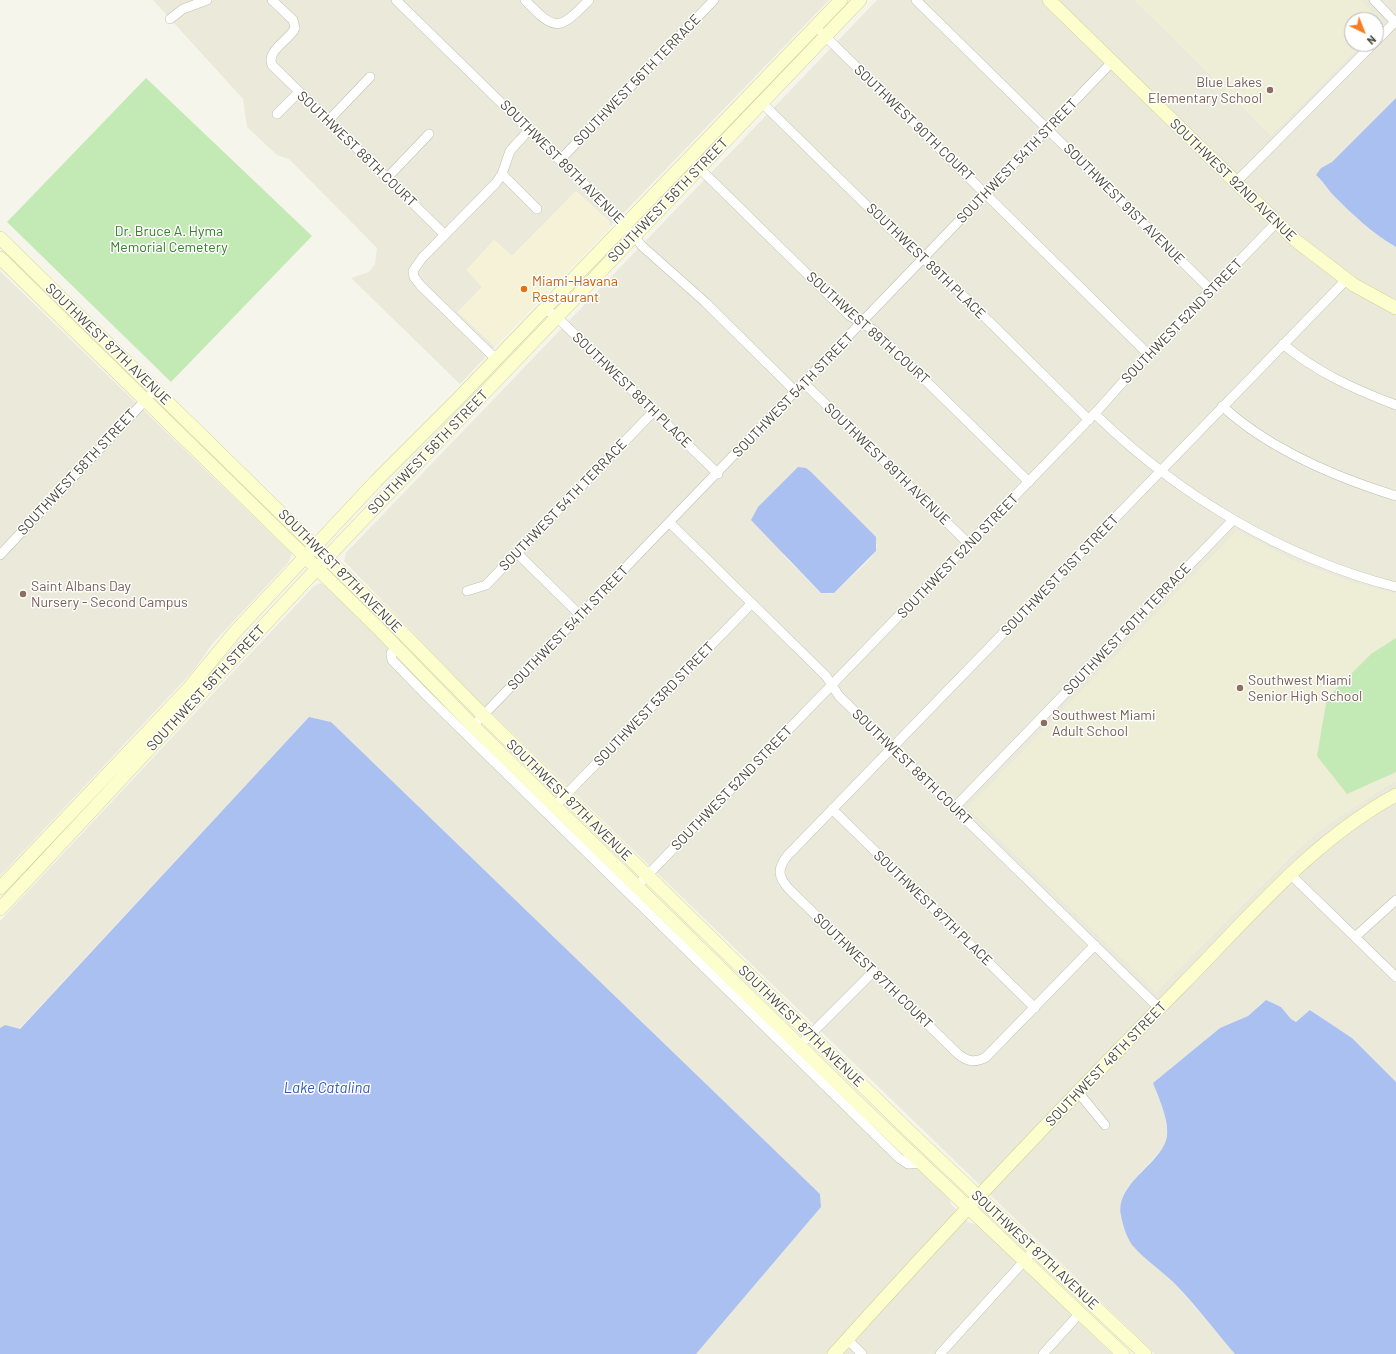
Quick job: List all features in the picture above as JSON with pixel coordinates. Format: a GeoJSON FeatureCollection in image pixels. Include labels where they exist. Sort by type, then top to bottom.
{"type":"FeatureCollection","features":[{"type":"Feature","properties":{"kind":"main road","name":"SOUTHWEST 56TH STREET"},"geometry":{"type":"LineString","coordinates":[[0,888],[202,674],[235,632],[376,481],[496,360],[841,0]]}},
{"type":"Feature","properties":{"kind":"main road","name":"SOUTHWEST 56TH STREET"},"geometry":{"type":"LineString","coordinates":[[0,907],[133,767],[317,568],[860,0]]}},
{"type":"Feature","properties":{"kind":"main road","name":"SOUTHWEST 92ND AVENUE"},"geometry":{"type":"LineString","coordinates":[[1049,0],[1276,223],[1307,251],[1346,280],[1396,308]]}},
{"type":"Feature","properties":{"kind":"main road","name":"SOUTHWEST 87TH AVENUE"},"geometry":{"type":"LineString","coordinates":[[0,238],[327,558],[484,716],[725,953],[978,1197],[1145,1354]]}},
{"type":"Feature","properties":{"kind":"main road"},"geometry":{"type":"LineString","coordinates":[[3,261],[16,254]]}},
{"type":"Feature","properties":{"kind":"main road","name":"SOUTHWEST 87TH AVENUE"},"geometry":{"type":"LineString","coordinates":[[3,261],[317,568],[396,646],[473,726],[637,886],[711,967],[800,1045],[1123,1354]]}},
{"type":"Feature","properties":{"kind":"main road"},"geometry":{"type":"LineString","coordinates":[[61,319],[71,308]]}},
{"type":"Feature","properties":{"kind":"main road"},"geometry":{"type":"LineString","coordinates":[[396,646],[402,644],[417,648]]}},
{"type":"Feature","properties":{"kind":"main road"},"geometry":{"type":"LineString","coordinates":[[123,758],[133,767]]}},
{"type":"Feature","properties":{"kind":"main road","name":"SOUTHWEST 48TH STREET"},"geometry":{"type":"LineString","coordinates":[[834,1354],[968,1207],[1159,1008],[1291,875],[1340,830],[1368,811],[1396,795]]}},
{"type":"Feature","properties":{"kind":"main road"},"geometry":{"type":"LineString","coordinates":[[711,967],[725,953]]}},
{"type":"Feature","properties":{"kind":"main road"},"geometry":{"type":"LineString","coordinates":[[1080,1313],[1091,1302]]}},
{"type":"Feature","properties":{"kind":"street"},"geometry":{"type":"LineString","coordinates":[[170,19],[183,9],[207,0]]}},
{"type":"Feature","properties":{"kind":"street","name":"SOUTHWEST 88TH COURT"},"geometry":{"type":"LineString","coordinates":[[272,0],[292,20],[295,28],[291,35],[274,52],[270,61],[276,70],[445,235]]}},
{"type":"Feature","properties":{"kind":"street","name":"SOUTHWEST 89TH AVENUE"},"geometry":{"type":"LineString","coordinates":[[396,0],[560,160],[625,225],[634,237],[705,302],[796,392]]}},
{"type":"Feature","properties":{"kind":"street"},"geometry":{"type":"LineString","coordinates":[[525,0],[546,21],[559,24],[568,20],[589,0]]}},
{"type":"Feature","properties":{"kind":"street","name":"SOUTHWEST 56TH TERRACE"},"geometry":{"type":"LineString","coordinates":[[560,160],[714,0]]}},
{"type":"Feature","properties":{"kind":"street","name":"SOUTHWEST 91ST AVENUE"},"geometry":{"type":"LineString","coordinates":[[916,0],[1211,290]]}},
{"type":"Feature","properties":{"kind":"street"},"geometry":{"type":"LineString","coordinates":[[1374,0],[1396,22],[1384,33]]}},
{"type":"Feature","properties":{"kind":"street","name":"SOUTHWEST 90TH COURT"},"geometry":{"type":"LineString","coordinates":[[816,26],[1149,354]]}},
{"type":"Feature","properties":{"kind":"street"},"geometry":{"type":"LineString","coordinates":[[1235,183],[1365,52]]}},
{"type":"Feature","properties":{"kind":"street","name":"SOUTHWEST 54TH STREET"},"geometry":{"type":"LineString","coordinates":[[473,726],[718,474],[985,193],[1112,62]]}},
{"type":"Feature","properties":{"kind":"street"},"geometry":{"type":"LineString","coordinates":[[328,121],[370,77]]}},
{"type":"Feature","properties":{"kind":"street"},"geometry":{"type":"LineString","coordinates":[[277,114],[299,92]]}},
{"type":"Feature","properties":{"kind":"street","name":"SOUTHWEST 89TH PLACE"},"geometry":{"type":"LineString","coordinates":[[762,103],[909,247],[923,258],[1092,417],[1116,434],[1161,471],[1233,520],[1263,536],[1336,568],[1396,587]]}},
{"type":"Feature","properties":{"kind":"street"},"geometry":{"type":"LineString","coordinates":[[496,360],[421,286],[414,277],[413,271],[422,258],[502,174],[510,151],[529,130]]}},
{"type":"Feature","properties":{"kind":"street"},"geometry":{"type":"LineString","coordinates":[[387,178],[429,134]]}},
{"type":"Feature","properties":{"kind":"street","name":"SOUTHWEST 89TH COURT"},"geometry":{"type":"LineString","coordinates":[[689,158],[850,316],[880,336],[1029,482]]}},
{"type":"Feature","properties":{"kind":"street"},"geometry":{"type":"LineString","coordinates":[[502,174],[537,209]]}},
{"type":"Feature","properties":{"kind":"street","name":"SOUTHWEST 52ND STREET"},"geometry":{"type":"LineString","coordinates":[[637,886],[1092,417],[1149,354],[1276,223]]}},
{"type":"Feature","properties":{"kind":"street","name":"SOUTHWEST 51ST STREET"},"geometry":{"type":"LineString","coordinates":[[779,872],[780,866],[787,856],[832,809],[893,748],[1222,406],[1346,280]]}},
{"type":"Feature","properties":{"kind":"street","name":"SOUTHWEST 88TH PLACE"},"geometry":{"type":"LineString","coordinates":[[546,308],[718,474]]}},
{"type":"Feature","properties":{"kind":"street"},"geometry":{"type":"LineString","coordinates":[[1283,344],[1302,359],[1349,386],[1396,405]]}},
{"type":"Feature","properties":{"kind":"street","name":"SOUTHWEST 89TH AVENUE"},"geometry":{"type":"LineString","coordinates":[[804,383],[969,544]]}},
{"type":"Feature","properties":{"kind":"street","name":"SOUTHWEST 58TH STREET"},"geometry":{"type":"LineString","coordinates":[[0,555],[155,390]]}},
{"type":"Feature","properties":{"kind":"street"},"geometry":{"type":"LineString","coordinates":[[1222,406],[1241,422],[1291,453],[1342,477],[1396,496]]}},
{"type":"Feature","properties":{"kind":"street","name":"SOUTHWEST 54TH TERRACE"},"geometry":{"type":"LineString","coordinates":[[467,591],[486,585],[654,412]]}},
{"type":"Feature","properties":{"kind":"street","name":"SOUTHWEST 50TH TERRACE"},"geometry":{"type":"LineString","coordinates":[[954,808],[1233,520]]}},
{"type":"Feature","properties":{"kind":"street","name":"SOUTHWEST 88TH COURT"},"geometry":{"type":"LineString","coordinates":[[670,523],[826,676],[839,696],[1159,1008]]}},
{"type":"Feature","properties":{"kind":"street"},"geometry":{"type":"LineString","coordinates":[[517,553],[581,616]]}},
{"type":"Feature","properties":{"kind":"street","name":"SOUTHWEST 53RD STREET"},"geometry":{"type":"LineString","coordinates":[[555,806],[752,602]]}},
{"type":"Feature","properties":{"kind":"street","name":"SOUTHWEST 87TH AVENUE"},"geometry":{"type":"LineString","coordinates":[[396,646],[391,656],[394,663],[711,967],[899,1158],[908,1164],[921,1162]]}},
{"type":"Feature","properties":{"kind":"street","name":"SOUTHWEST 87TH PLACE"},"geometry":{"type":"LineString","coordinates":[[832,809],[1035,1008]]}},
{"type":"Feature","properties":{"kind":"street","name":"SOUTHWEST 87TH COURT"},"geometry":{"type":"LineString","coordinates":[[779,872],[781,878],[789,889],[958,1054],[969,1061],[974,1062],[986,1057],[1035,1008]]}},
{"type":"Feature","properties":{"kind":"street"},"geometry":{"type":"LineString","coordinates":[[1291,875],[1396,977]]}},
{"type":"Feature","properties":{"kind":"street"},"geometry":{"type":"LineString","coordinates":[[1355,937],[1396,900]]}},
{"type":"Feature","properties":{"kind":"street"},"geometry":{"type":"LineString","coordinates":[[1035,1008],[1095,945]]}},
{"type":"Feature","properties":{"kind":"street"},"geometry":{"type":"LineString","coordinates":[[800,1045],[874,971]]}},
{"type":"Feature","properties":{"kind":"street"},"geometry":{"type":"LineString","coordinates":[[1078,1092],[1105,1125]]}},
{"type":"Feature","properties":{"kind":"street"},"geometry":{"type":"LineString","coordinates":[[940,1354],[1035,1249]]}},
{"type":"Feature","properties":{"kind":"street"},"geometry":{"type":"LineString","coordinates":[[1043,1354],[1080,1313]]}},
{"type":"Feature","properties":{"kind":"street"},"geometry":{"type":"LineString","coordinates":[[847,1339],[862,1354]]}},
{"type":"Feature","properties":{"kind":"shaded area"},"geometry":{"type":"Polygon","coordinates":[[[153,0],[829,0],[610,227],[609,221],[576,191],[512,256],[494,240],[467,270],[482,287],[458,312],[495,347],[460,384],[351,278],[369,272],[375,264],[377,248],[289,159],[277,155],[247,127],[243,99],[153,0]]]}},
{"type":"Feature","properties":{"kind":"shaded area"},"geometry":{"type":"Polygon","coordinates":[[[877,0],[1135,0],[1271,135],[1353,52],[1384,52],[1384,12],[1371,12],[1360,0],[1396,0],[1396,98],[1332,162],[1321,168],[1323,181],[1331,193],[1357,218],[1396,247],[1396,594],[1354,583],[1295,562],[1237,531],[1156,992],[1299,848],[1328,824],[1396,781],[1396,1082],[1352,1038],[1311,1010],[1297,1022],[1291,1019],[1281,1007],[1263,1002],[1248,1016],[1220,1028],[1153,1083],[1163,1106],[1168,1135],[1164,1147],[1139,1174],[1163,1273],[1178,1287],[1235,1354],[1155,1354],[478,700],[344,561],[346,553],[877,0]],[[877,544],[783,555],[821,593],[831,594],[834,593],[866,563],[876,551],[877,544]]]}},
{"type":"Feature","properties":{"kind":"shaded area","name":"Blue Lakes Elementary School"},"geometry":{"type":"Polygon","coordinates":[[[1135,0],[1360,0],[1372,12],[1344,12],[1344,52],[1353,52],[1271,135],[1135,0]]]}},
{"type":"Feature","properties":{"kind":"shaded area"},"geometry":{"type":"Polygon","coordinates":[[[576,191],[609,221],[609,229],[495,347],[458,312],[482,287],[466,270],[494,240],[512,256],[576,191]]]}},
{"type":"Feature","properties":{"kind":"shaded area"},"geometry":{"type":"Polygon","coordinates":[[[0,271],[292,554],[288,563],[213,643],[194,670],[0,876],[0,271]]]}},
{"type":"Feature","properties":{"kind":"shaded area","name":"Southwest Miami Senior High School"},"geometry":{"type":"Polygon","coordinates":[[[1237,530],[1295,562],[1354,583],[1396,594],[1396,781],[1328,824],[1299,848],[1156,992],[967,808],[1237,530]]]}},
{"type":"Feature","properties":{"kind":"shaded area"},"geometry":{"type":"Polygon","coordinates":[[[321,583],[327,587],[948,1197],[951,1204],[969,1223],[978,1224],[1112,1354],[696,1354],[821,1207],[820,1194],[331,722],[309,717],[19,1029],[5,1025],[0,1028],[0,921],[314,586],[321,583]]]}},
{"type":"Feature","properties":{"kind":"green space","name":"Dr. Bruce A. Hyma Memorial Cemetery"},"geometry":{"type":"Polygon","coordinates":[[[146,78],[312,236],[171,382],[7,222],[146,78]]]}},
{"type":"Feature","properties":{"kind":"green space"},"geometry":{"type":"Polygon","coordinates":[[[1396,638],[1396,772],[1347,794],[1317,756],[1327,698],[1371,654],[1396,638]]]}},
{"type":"Feature","properties":{"kind":"water"},"geometry":{"type":"Polygon","coordinates":[[[1396,98],[1396,247],[1379,236],[1355,216],[1333,195],[1316,175],[1321,168],[1332,162],[1396,98]]]}},
{"type":"Feature","properties":{"kind":"water"},"geometry":{"type":"Polygon","coordinates":[[[798,467],[806,468],[811,472],[876,537],[876,551],[834,593],[821,593],[751,520],[758,507],[798,467]]]}},
{"type":"Feature","properties":{"kind":"water","name":"Lake Catalina"},"geometry":{"type":"Polygon","coordinates":[[[309,717],[331,722],[820,1194],[821,1207],[696,1354],[0,1354],[0,1028],[5,1025],[20,1029],[309,717]]]}},
{"type":"Feature","properties":{"kind":"water"},"geometry":{"type":"Polygon","coordinates":[[[1266,1000],[1281,1007],[1291,1019],[1296,1022],[1310,1010],[1352,1038],[1396,1082],[1396,1354],[1235,1354],[1178,1287],[1133,1246],[1125,1231],[1121,1215],[1121,1203],[1125,1193],[1132,1183],[1158,1155],[1164,1146],[1167,1136],[1165,1116],[1153,1083],[1220,1028],[1248,1016],[1266,1000]]]}},
{"type":"Feature","properties":{"kind":"place","name":"Blue Lakes Elementary School"},"geometry":{"type":"Point","coordinates":[1270,90]}},
{"type":"Feature","properties":{"kind":"place","name":"Miami-Havana Restaurant"},"geometry":{"type":"Point","coordinates":[524,289]}},
{"type":"Feature","properties":{"kind":"place","name":"Saint Albans Day Nursery - Second Campus"},"geometry":{"type":"Point","coordinates":[23,594]}},
{"type":"Feature","properties":{"kind":"place","name":"Southwest Miami Senior High School"},"geometry":{"type":"Point","coordinates":[1240,688]}},
{"type":"Feature","properties":{"kind":"place","name":"Southwest Miami Adult School"},"geometry":{"type":"Point","coordinates":[1044,723]}}]}
